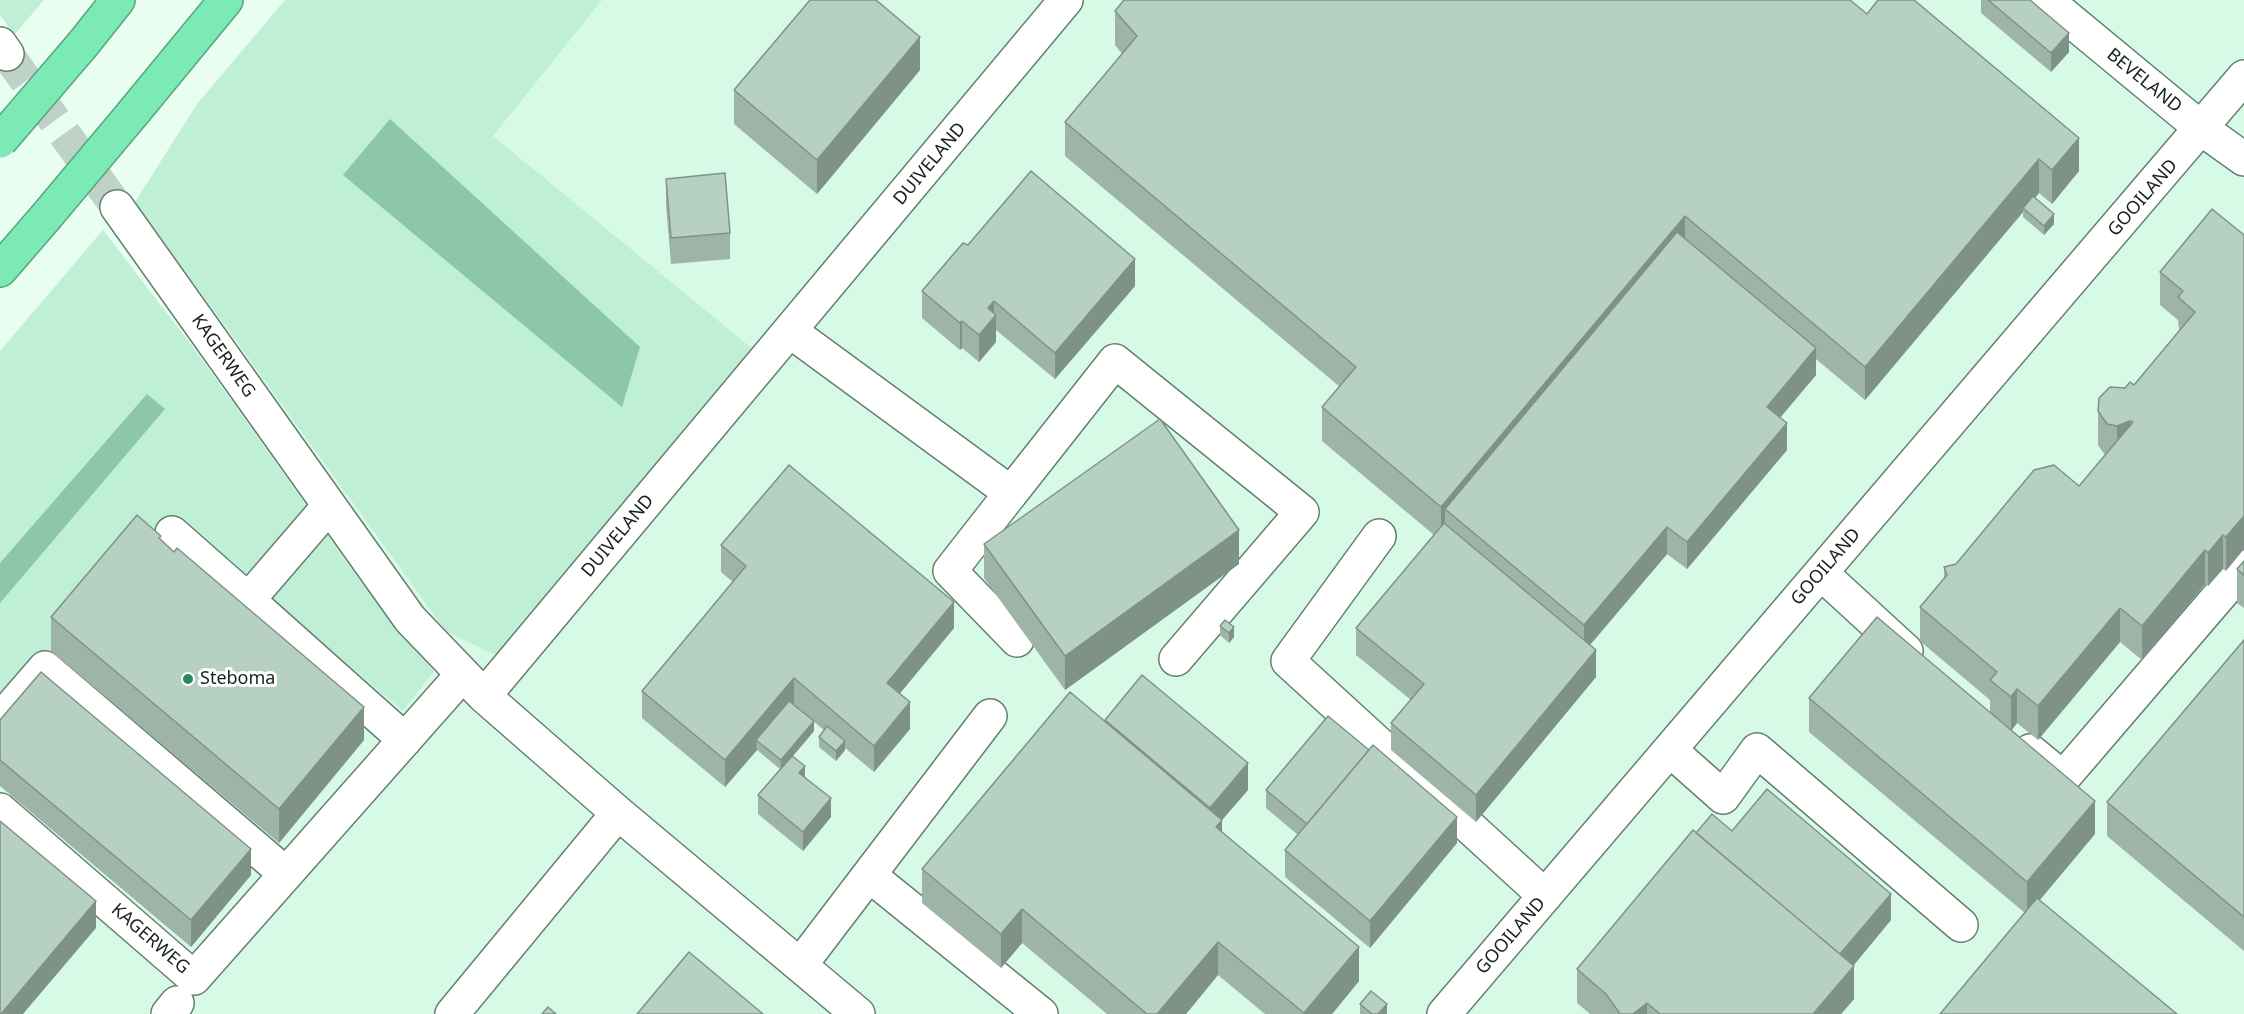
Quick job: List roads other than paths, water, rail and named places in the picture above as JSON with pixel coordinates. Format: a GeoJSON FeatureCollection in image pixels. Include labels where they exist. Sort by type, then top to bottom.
{"type":"FeatureCollection","features":[{"type":"Feature","properties":{"kind":"highway"},"geometry":{"type":"LineString","coordinates":[[0,141],[118,0]]}},
{"type":"Feature","properties":{"kind":"highway"},"geometry":{"type":"LineString","coordinates":[[0,270],[226,0]]}},
{"type":"Feature","properties":{"kind":"street","name":"DUIVELAND"},"geometry":{"type":"LineString","coordinates":[[474,685],[790,331],[1066,0]]}},
{"type":"Feature","properties":{"kind":"street","name":"BEVELAND"},"geometry":{"type":"LineString","coordinates":[[2046,0],[2202,129],[2244,159]]}},
{"type":"Feature","properties":{"kind":"street","name":"GOOILAND"},"geometry":{"type":"LineString","coordinates":[[1452,1011],[1545,896],[2202,129],[2244,77]]}},
{"type":"Feature","properties":{"kind":"street","name":"KAGERWEG"},"geometry":{"type":"LineString","coordinates":[[0,810],[194,978],[405,740],[474,685],[410,619],[117,207]]}},
{"type":"Feature","properties":{"kind":"street"},"geometry":{"type":"LineString","coordinates":[[790,331],[1011,493]]}},
{"type":"Feature","properties":{"kind":"street"},"geometry":{"type":"LineString","coordinates":[[1017,640],[950,571],[1115,361],[1302,512],[1176,659]]}},
{"type":"Feature","properties":{"kind":"street"},"geometry":{"type":"LineString","coordinates":[[248,600],[329,506]]}},
{"type":"Feature","properties":{"kind":"street"},"geometry":{"type":"LineString","coordinates":[[172,533],[405,740]]}},
{"type":"Feature","properties":{"kind":"street"},"geometry":{"type":"LineString","coordinates":[[1379,536],[1288,661],[1545,896]]}},
{"type":"Feature","properties":{"kind":"street"},"geometry":{"type":"LineString","coordinates":[[2010,735],[2063,778],[2244,567]]}},
{"type":"Feature","properties":{"kind":"street"},"geometry":{"type":"LineString","coordinates":[[1821,573],[1930,671]]}},
{"type":"Feature","properties":{"kind":"street"},"geometry":{"type":"LineString","coordinates":[[0,720],[45,668],[286,874]]}},
{"type":"Feature","properties":{"kind":"street"},"geometry":{"type":"LineString","coordinates":[[474,685],[618,813],[858,1014]]}},
{"type":"Feature","properties":{"kind":"street"},"geometry":{"type":"LineString","coordinates":[[801,964],[990,716]]}},
{"type":"Feature","properties":{"kind":"street"},"geometry":{"type":"LineString","coordinates":[[1670,750],[1723,797],[1757,750],[1961,925]]}},
{"type":"Feature","properties":{"kind":"street"},"geometry":{"type":"LineString","coordinates":[[452,1014],[618,813]]}},
{"type":"Feature","properties":{"kind":"street"},"geometry":{"type":"LineString","coordinates":[[868,875],[1041,1014]]}},
{"type":"Feature","properties":{"kind":"tunnel"},"geometry":{"type":"LineString","coordinates":[[7,54],[117,207]]}},
{"type":"Feature","properties":{"kind":"place","name":"Steboma"},"geometry":{"type":"Point","coordinates":[188,679]}}]}
